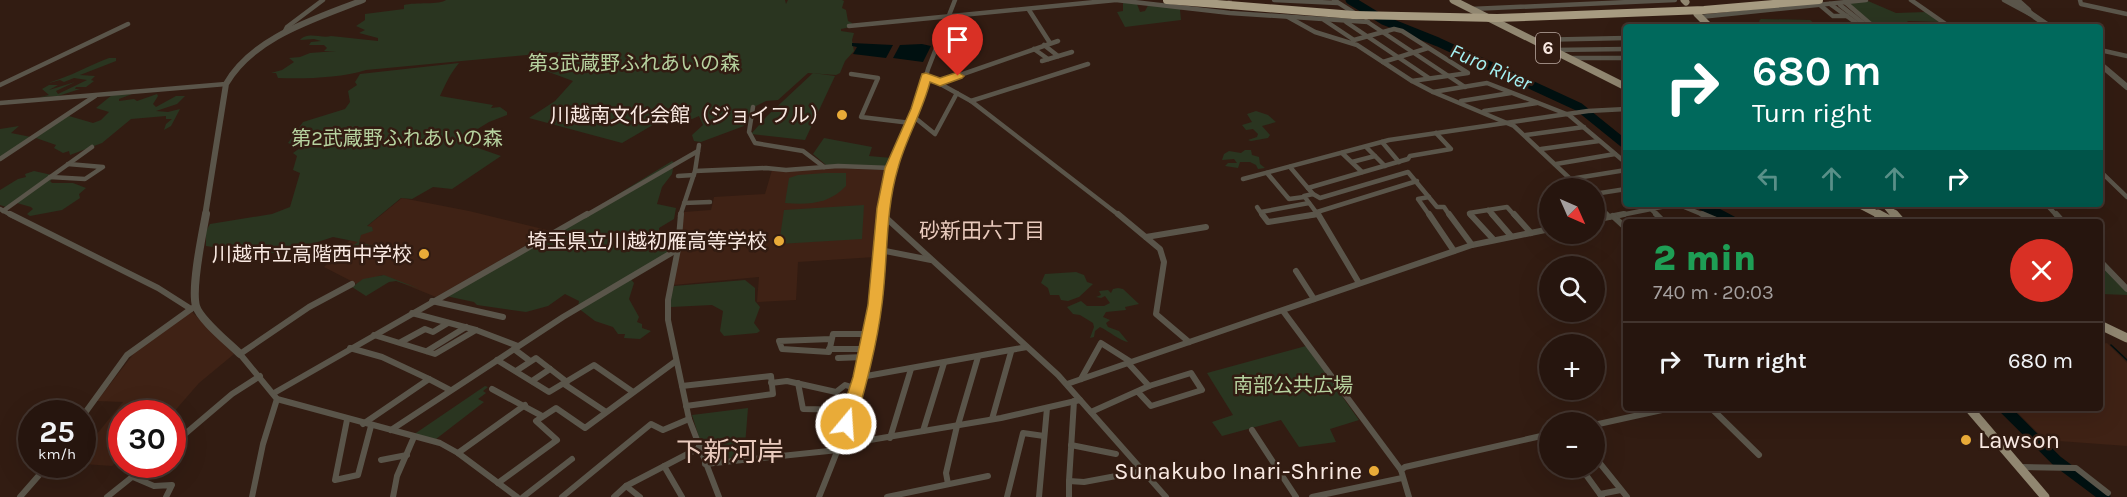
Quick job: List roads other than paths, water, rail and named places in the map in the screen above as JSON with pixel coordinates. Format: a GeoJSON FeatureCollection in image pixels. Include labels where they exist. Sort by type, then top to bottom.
{"type":"FeatureCollection","features":[{"type":"Feature","properties":{"kind":"highway"},"geometry":{"type":"LineString","coordinates":[[1167,0],[1350,13],[1497,18],[1704,10],[1819,2]]}},
{"type":"Feature","properties":{"kind":"highway"},"geometry":{"type":"LineString","coordinates":[[1203,0],[1350,13],[1610,10],[1770,0]]}},
{"type":"Feature","properties":{"kind":"main road","name":"6"},"geometry":{"type":"LineString","coordinates":[[1453,0],[1623,85]]}},
{"type":"Feature","properties":{"kind":"main road"},"geometry":{"type":"LineString","coordinates":[[1699,15],[1707,24]]}},
{"type":"Feature","properties":{"kind":"main road"},"geometry":{"type":"LineString","coordinates":[[1864,207],[1887,219]]}},
{"type":"Feature","properties":{"kind":"main road"},"geometry":{"type":"LineString","coordinates":[[1888,207],[1899,219]]}},
{"type":"Feature","properties":{"kind":"main road"},"geometry":{"type":"LineString","coordinates":[[2103,326],[2127,338]]}},
{"type":"Feature","properties":{"kind":"main road"},"geometry":{"type":"LineString","coordinates":[[1972,411],[2045,497]]}},
{"type":"Feature","properties":{"kind":"street"},"geometry":{"type":"LineString","coordinates":[[284,33],[287,27],[323,0]]}},
{"type":"Feature","properties":{"kind":"street"},"geometry":{"type":"LineString","coordinates":[[94,400],[127,355],[193,307],[226,84],[235,70],[259,49],[284,33],[363,0]]}},
{"type":"Feature","properties":{"kind":"street"},"geometry":{"type":"LineString","coordinates":[[819,497],[839,448],[861,377],[875,305],[883,215],[891,168],[912,120],[955,0]]}},
{"type":"Feature","properties":{"kind":"street"},"geometry":{"type":"LineString","coordinates":[[849,26],[1116,0],[1288,17],[1368,22]]}},
{"type":"Feature","properties":{"kind":"street"},"geometry":{"type":"LineString","coordinates":[[1274,0],[1336,1],[1465,87]]}},
{"type":"Feature","properties":{"kind":"street"},"geometry":{"type":"LineString","coordinates":[[1470,9],[1675,0]]}},
{"type":"Feature","properties":{"kind":"street"},"geometry":{"type":"LineString","coordinates":[[1699,15],[1819,2],[1842,4],[1866,0]]}},
{"type":"Feature","properties":{"kind":"street"},"geometry":{"type":"LineString","coordinates":[[1911,0],[1946,24]]}},
{"type":"Feature","properties":{"kind":"street"},"geometry":{"type":"LineString","coordinates":[[2004,0],[2028,12]]}},
{"type":"Feature","properties":{"kind":"street"},"geometry":{"type":"LineString","coordinates":[[2011,0],[2046,24]]}},
{"type":"Feature","properties":{"kind":"street"},"geometry":{"type":"LineString","coordinates":[[2018,0],[2029,10],[2028,12]]}},
{"type":"Feature","properties":{"kind":"street"},"geometry":{"type":"LineString","coordinates":[[2080,0],[2080,4],[2127,14]]}},
{"type":"Feature","properties":{"kind":"street"},"geometry":{"type":"LineString","coordinates":[[1819,2],[1833,16],[1848,16]]}},
{"type":"Feature","properties":{"kind":"street"},"geometry":{"type":"LineString","coordinates":[[1830,3],[1858,24]]}},
{"type":"Feature","properties":{"kind":"street"},"geometry":{"type":"LineString","coordinates":[[1842,4],[1865,24]]}},
{"type":"Feature","properties":{"kind":"street"},"geometry":{"type":"LineString","coordinates":[[1842,4],[1870,24]]}},
{"type":"Feature","properties":{"kind":"street"},"geometry":{"type":"LineString","coordinates":[[1029,10],[1050,43]]}},
{"type":"Feature","properties":{"kind":"street"},"geometry":{"type":"LineString","coordinates":[[1288,17],[1315,32],[1348,42],[1433,92],[1508,123],[1526,135],[1569,178]]}},
{"type":"Feature","properties":{"kind":"street"},"geometry":{"type":"LineString","coordinates":[[1300,23],[1314,19]]}},
{"type":"Feature","properties":{"kind":"street"},"geometry":{"type":"LineString","coordinates":[[1324,20],[1354,40]]}},
{"type":"Feature","properties":{"kind":"street"},"geometry":{"type":"LineString","coordinates":[[1344,21],[1429,78]]}},
{"type":"Feature","properties":{"kind":"street"},"geometry":{"type":"LineString","coordinates":[[0,85],[128,24]]}},
{"type":"Feature","properties":{"kind":"street"},"geometry":{"type":"LineString","coordinates":[[1348,42],[1394,29],[1402,31],[1468,73],[1412,81]]}},
{"type":"Feature","properties":{"kind":"street"},"geometry":{"type":"LineString","coordinates":[[1532,40],[1623,38]]}},
{"type":"Feature","properties":{"kind":"street"},"geometry":{"type":"LineString","coordinates":[[940,82],[1058,41]]}},
{"type":"Feature","properties":{"kind":"street"},"geometry":{"type":"LineString","coordinates":[[1044,45],[1058,56]]}},
{"type":"Feature","properties":{"kind":"street"},"geometry":{"type":"LineString","coordinates":[[1383,62],[1428,48]]}},
{"type":"Feature","properties":{"kind":"street"},"geometry":{"type":"LineString","coordinates":[[1034,49],[1048,59]]}},
{"type":"Feature","properties":{"kind":"street"},"geometry":{"type":"LineString","coordinates":[[1615,49],[1623,58]]}},
{"type":"Feature","properties":{"kind":"street"},"geometry":{"type":"LineString","coordinates":[[1553,50],[1623,49]]}},
{"type":"Feature","properties":{"kind":"street"},"geometry":{"type":"LineString","coordinates":[[2103,51],[2127,56]]}},
{"type":"Feature","properties":{"kind":"street"},"geometry":{"type":"LineString","coordinates":[[1042,61],[1072,52]]}},
{"type":"Feature","properties":{"kind":"street"},"geometry":{"type":"LineString","coordinates":[[1569,58],[1623,58]]}},
{"type":"Feature","properties":{"kind":"street"},"geometry":{"type":"LineString","coordinates":[[971,101],[1088,64]]}},
{"type":"Feature","properties":{"kind":"street"},"geometry":{"type":"LineString","coordinates":[[2103,67],[2127,87]]}},
{"type":"Feature","properties":{"kind":"street"},"geometry":{"type":"LineString","coordinates":[[851,74],[878,78],[861,117],[912,120],[918,118],[935,134],[957,93]]}},
{"type":"Feature","properties":{"kind":"street"},"geometry":{"type":"LineString","coordinates":[[926,76],[971,101],[1086,188],[1146,237],[1163,254],[1156,314],[1189,342]]}},
{"type":"Feature","properties":{"kind":"street"},"geometry":{"type":"LineString","coordinates":[[1433,92],[1487,83],[1566,114],[1623,160]]}},
{"type":"Feature","properties":{"kind":"street"},"geometry":{"type":"LineString","coordinates":[[0,103],[226,84]]}},
{"type":"Feature","properties":{"kind":"street"},"geometry":{"type":"LineString","coordinates":[[1458,102],[1513,93]]}},
{"type":"Feature","properties":{"kind":"street"},"geometry":{"type":"LineString","coordinates":[[0,159],[96,95]]}},
{"type":"Feature","properties":{"kind":"street"},"geometry":{"type":"LineString","coordinates":[[1482,111],[1539,103]]}},
{"type":"Feature","properties":{"kind":"street"},"geometry":{"type":"LineString","coordinates":[[753,107],[749,132],[753,141],[761,146],[803,151],[824,167]]}},
{"type":"Feature","properties":{"kind":"street"},"geometry":{"type":"LineString","coordinates":[[1243,179],[1382,142],[1579,112],[1623,109]]}},
{"type":"Feature","properties":{"kind":"street"},"geometry":{"type":"LineString","coordinates":[[1526,135],[1584,128]]}},
{"type":"Feature","properties":{"kind":"street"},"geometry":{"type":"LineString","coordinates":[[1308,188],[1399,162],[1410,156],[1451,148],[1436,133]]}},
{"type":"Feature","properties":{"kind":"street"},"geometry":{"type":"LineString","coordinates":[[1541,149],[1599,141]]}},
{"type":"Feature","properties":{"kind":"street"},"geometry":{"type":"LineString","coordinates":[[1382,142],[1399,162]]}},
{"type":"Feature","properties":{"kind":"street"},"geometry":{"type":"LineString","coordinates":[[92,147],[2,210],[193,307],[240,354],[275,396],[347,420],[436,442],[458,453],[517,497]]}},
{"type":"Feature","properties":{"kind":"street"},"geometry":{"type":"LineString","coordinates":[[1366,147],[1385,166]]}},
{"type":"Feature","properties":{"kind":"street"},"geometry":{"type":"LineString","coordinates":[[252,497],[275,396],[350,348],[698,148],[695,173],[680,217],[668,320],[689,419],[719,497]]}},
{"type":"Feature","properties":{"kind":"street"},"geometry":{"type":"LineString","coordinates":[[1342,153],[1362,172]]}},
{"type":"Feature","properties":{"kind":"street"},"geometry":{"type":"LineString","coordinates":[[1556,164],[1616,154]]}},
{"type":"Feature","properties":{"kind":"street"},"geometry":{"type":"LineString","coordinates":[[1352,162],[1376,156]]}},
{"type":"Feature","properties":{"kind":"street"},"geometry":{"type":"LineString","coordinates":[[50,177],[85,179],[103,167],[68,164]]}},
{"type":"Feature","properties":{"kind":"street"},"geometry":{"type":"LineString","coordinates":[[678,176],[766,168],[786,170],[824,167],[891,168]]}},
{"type":"Feature","properties":{"kind":"street"},"geometry":{"type":"LineString","coordinates":[[1290,167],[1313,194],[1320,198],[1407,172],[1437,207],[1444,207],[1472,245]]}},
{"type":"Feature","properties":{"kind":"street"},"geometry":{"type":"LineString","coordinates":[[1576,178],[1623,170]]}},
{"type":"Feature","properties":{"kind":"street"},"geometry":{"type":"LineString","coordinates":[[1267,173],[1289,199],[1313,194]]}},
{"type":"Feature","properties":{"kind":"street"},"geometry":{"type":"LineString","coordinates":[[2103,174],[2126,195]]}},
{"type":"Feature","properties":{"kind":"street"},"geometry":{"type":"LineString","coordinates":[[1309,203],[1259,209],[1268,222],[1318,213],[1417,181]]}},
{"type":"Feature","properties":{"kind":"street"},"geometry":{"type":"LineString","coordinates":[[1364,185],[1375,194]]}},
{"type":"Feature","properties":{"kind":"street"},"geometry":{"type":"LineString","coordinates":[[1605,192],[1623,189]]}},
{"type":"Feature","properties":{"kind":"street"},"geometry":{"type":"LineString","coordinates":[[1304,197],[1318,213],[1359,284]]}},
{"type":"Feature","properties":{"kind":"street"},"geometry":{"type":"LineString","coordinates":[[1429,197],[1418,199],[1454,251]]}},
{"type":"Feature","properties":{"kind":"street"},"geometry":{"type":"LineString","coordinates":[[684,203],[710,202]]}},
{"type":"Feature","properties":{"kind":"street"},"geometry":{"type":"LineString","coordinates":[[1493,239],[1468,213],[1507,207],[1531,233]]}},
{"type":"Feature","properties":{"kind":"street"},"geometry":{"type":"LineString","coordinates":[[1605,217],[1662,207]]}},
{"type":"Feature","properties":{"kind":"street"},"geometry":{"type":"LineString","coordinates":[[1684,207],[1715,219]]}},
{"type":"Feature","properties":{"kind":"street"},"geometry":{"type":"LineString","coordinates":[[2049,207],[2060,219]]}},
{"type":"Feature","properties":{"kind":"street"},"geometry":{"type":"LineString","coordinates":[[1652,209],[1660,219]]}},
{"type":"Feature","properties":{"kind":"street"},"geometry":{"type":"LineString","coordinates":[[1488,210],[1511,236]]}},
{"type":"Feature","properties":{"kind":"street"},"geometry":{"type":"LineString","coordinates":[[1605,211],[1623,226]]}},
{"type":"Feature","properties":{"kind":"street"},"geometry":{"type":"LineString","coordinates":[[883,215],[1067,384],[1077,401],[1091,412],[1166,497]]}},
{"type":"Feature","properties":{"kind":"street"},"geometry":{"type":"LineString","coordinates":[[1146,237],[1206,227]]}},
{"type":"Feature","properties":{"kind":"street"},"geometry":{"type":"LineString","coordinates":[[1067,384],[1472,245],[1539,231]]}},
{"type":"Feature","properties":{"kind":"street"},"geometry":{"type":"LineString","coordinates":[[391,430],[516,347],[678,249]]}},
{"type":"Feature","properties":{"kind":"street"},"geometry":{"type":"LineString","coordinates":[[880,250],[932,260]]}},
{"type":"Feature","properties":{"kind":"street"},"geometry":{"type":"LineString","coordinates":[[2103,264],[2127,289]]}},
{"type":"Feature","properties":{"kind":"street"},"geometry":{"type":"LineString","coordinates":[[1296,271],[1314,300]]}},
{"type":"Feature","properties":{"kind":"street"},"geometry":{"type":"LineString","coordinates":[[240,354],[309,306],[352,284]]}},
{"type":"Feature","properties":{"kind":"street"},"geometry":{"type":"LineString","coordinates":[[432,302],[503,317]]}},
{"type":"Feature","properties":{"kind":"street"},"geometry":{"type":"LineString","coordinates":[[1283,311],[1401,470],[1409,497]]}},
{"type":"Feature","properties":{"kind":"street"},"geometry":{"type":"LineString","coordinates":[[412,313],[476,330],[516,347],[530,361]]}},
{"type":"Feature","properties":{"kind":"street"},"geometry":{"type":"LineString","coordinates":[[401,342],[424,329],[432,332],[448,323]]}},
{"type":"Feature","properties":{"kind":"street"},"geometry":{"type":"LineString","coordinates":[[427,351],[465,327]]}},
{"type":"Feature","properties":{"kind":"street"},"geometry":{"type":"LineString","coordinates":[[374,335],[435,354],[476,330]]}},
{"type":"Feature","properties":{"kind":"street"},"geometry":{"type":"LineString","coordinates":[[831,339],[779,341],[782,349],[829,352],[833,334],[869,333]]}},
{"type":"Feature","properties":{"kind":"street"},"geometry":{"type":"LineString","coordinates":[[1081,379],[1101,343],[1130,362],[1149,386]]}},
{"type":"Feature","properties":{"kind":"street"},"geometry":{"type":"LineString","coordinates":[[861,377],[1011,352],[1027,347]]}},
{"type":"Feature","properties":{"kind":"street"},"geometry":{"type":"LineString","coordinates":[[350,348],[382,357],[450,390]]}},
{"type":"Feature","properties":{"kind":"street"},"geometry":{"type":"LineString","coordinates":[[829,349],[867,349]]}},
{"type":"Feature","properties":{"kind":"street"},"geometry":{"type":"LineString","coordinates":[[992,419],[1011,352]]}},
{"type":"Feature","properties":{"kind":"street"},"geometry":{"type":"LineString","coordinates":[[838,358],[865,357]]}},
{"type":"Feature","properties":{"kind":"street"},"geometry":{"type":"LineString","coordinates":[[948,484],[946,473],[957,426],[978,357]]}},
{"type":"Feature","properties":{"kind":"street"},"geometry":{"type":"LineString","coordinates":[[516,371],[536,358],[606,412]]}},
{"type":"Feature","properties":{"kind":"street"},"geometry":{"type":"LineString","coordinates":[[497,360],[550,392],[594,365],[633,392]]}},
{"type":"Feature","properties":{"kind":"street"},"geometry":{"type":"LineString","coordinates":[[498,483],[557,440],[536,421],[542,416],[556,408],[585,428],[676,361]]}},
{"type":"Feature","properties":{"kind":"street"},"geometry":{"type":"LineString","coordinates":[[923,431],[944,363]]}},
{"type":"Feature","properties":{"kind":"street"},"geometry":{"type":"LineString","coordinates":[[532,381],[550,369]]}},
{"type":"Feature","properties":{"kind":"street"},"geometry":{"type":"LineString","coordinates":[[890,438],[911,369]]}},
{"type":"Feature","properties":{"kind":"street"},"geometry":{"type":"LineString","coordinates":[[1091,412],[1149,386],[1191,373],[1202,390],[1151,406],[1138,392]]}},
{"type":"Feature","properties":{"kind":"street"},"geometry":{"type":"LineString","coordinates":[[186,433],[232,394],[260,376]]}},
{"type":"Feature","properties":{"kind":"street"},"geometry":{"type":"LineString","coordinates":[[682,386],[771,376],[773,394],[686,406]]}},
{"type":"Feature","properties":{"kind":"street"},"geometry":{"type":"LineString","coordinates":[[363,424],[429,379]]}},
{"type":"Feature","properties":{"kind":"street"},"geometry":{"type":"LineString","coordinates":[[771,383],[787,381],[836,392],[845,385],[858,389]]}},
{"type":"Feature","properties":{"kind":"street"},"geometry":{"type":"LineString","coordinates":[[798,383],[801,408],[851,410]]}},
{"type":"Feature","properties":{"kind":"street"},"geometry":{"type":"LineString","coordinates":[[492,389],[542,416]]}},
{"type":"Feature","properties":{"kind":"street"},"geometry":{"type":"LineString","coordinates":[[705,464],[839,448],[1077,401]]}},
{"type":"Feature","properties":{"kind":"street"},"geometry":{"type":"LineString","coordinates":[[1070,497],[1071,445],[1077,401]]}},
{"type":"Feature","properties":{"kind":"street"},"geometry":{"type":"LineString","coordinates":[[458,453],[525,405]]}},
{"type":"Feature","properties":{"kind":"street"},"geometry":{"type":"LineString","coordinates":[[1039,497],[1047,408]]}},
{"type":"Feature","properties":{"kind":"street"},"geometry":{"type":"LineString","coordinates":[[1605,423],[1657,411]]}},
{"type":"Feature","properties":{"kind":"street"},"geometry":{"type":"LineString","coordinates":[[1714,411],[1759,455]]}},
{"type":"Feature","properties":{"kind":"street"},"geometry":{"type":"LineString","coordinates":[[562,497],[651,424],[663,430],[689,419]]}},
{"type":"Feature","properties":{"kind":"street"},"geometry":{"type":"LineString","coordinates":[[347,420],[335,480],[358,475],[371,426]]}},
{"type":"Feature","properties":{"kind":"street"},"geometry":{"type":"LineString","coordinates":[[1252,430],[1296,497]]}},
{"type":"Feature","properties":{"kind":"street"},"geometry":{"type":"LineString","coordinates":[[1007,497],[1023,433],[1044,436]]}},
{"type":"Feature","properties":{"kind":"street"},"geometry":{"type":"LineString","coordinates":[[1401,470],[1430,461],[1539,436]]}},
{"type":"Feature","properties":{"kind":"street"},"geometry":{"type":"LineString","coordinates":[[393,497],[397,476],[414,437]]}},
{"type":"Feature","properties":{"kind":"street"},"geometry":{"type":"LineString","coordinates":[[1071,445],[1116,454]]}},
{"type":"Feature","properties":{"kind":"street"},"geometry":{"type":"LineString","coordinates":[[614,497],[626,486],[699,448]]}},
{"type":"Feature","properties":{"kind":"street"},"geometry":{"type":"LineString","coordinates":[[381,460],[407,455]]}},
{"type":"Feature","properties":{"kind":"street"},"geometry":{"type":"LineString","coordinates":[[523,497],[572,459]]}},
{"type":"Feature","properties":{"kind":"street"},"geometry":{"type":"LineString","coordinates":[[664,466],[682,497]]}},
{"type":"Feature","properties":{"kind":"street"},"geometry":{"type":"LineString","coordinates":[[2019,467],[2074,468],[2108,493]]}},
{"type":"Feature","properties":{"kind":"street"},"geometry":{"type":"LineString","coordinates":[[1605,470],[1627,497]]}},
{"type":"Feature","properties":{"kind":"street"},"geometry":{"type":"LineString","coordinates":[[1069,481],[1084,482],[1143,471]]}},
{"type":"Feature","properties":{"kind":"street"},"geometry":{"type":"LineString","coordinates":[[887,497],[988,476]]}},
{"type":"Feature","properties":{"kind":"street"},"geometry":{"type":"LineString","coordinates":[[20,497],[37,478]]}},
{"type":"Feature","properties":{"kind":"street"},"geometry":{"type":"LineString","coordinates":[[107,497],[132,478]]}},
{"type":"Feature","properties":{"kind":"street"},"geometry":{"type":"LineString","coordinates":[[135,478],[154,486],[172,485],[166,497]]}},
{"type":"Feature","properties":{"kind":"street"},"geometry":{"type":"LineString","coordinates":[[1316,497],[1402,478]]}},
{"type":"Feature","properties":{"kind":"street"},"geometry":{"type":"LineString","coordinates":[[1588,478],[1601,495],[1621,490]]}},
{"type":"Feature","properties":{"kind":"street"},"geometry":{"type":"LineString","coordinates":[[626,486],[640,497]]}},
{"type":"Feature","properties":{"kind":"waterway","name":"Furo River"},"geometry":{"type":"LineString","coordinates":[[1350,0],[1383,20],[1438,42],[1579,107],[1623,143]]}},
{"type":"Feature","properties":{"kind":"waterway","name":"Furo River"},"geometry":{"type":"LineString","coordinates":[[1704,207],[1721,216]]}},
{"type":"Feature","properties":{"kind":"waterway","name":"Furo River"},"geometry":{"type":"LineString","coordinates":[[1718,214],[1727,219]]}},
{"type":"Feature","properties":{"kind":"waterway"},"geometry":{"type":"LineString","coordinates":[[2111,345],[2127,360]]}},
{"type":"Feature","properties":{"kind":"waterway","name":"Furo River"},"geometry":{"type":"LineString","coordinates":[[2007,411],[2057,461],[2105,497]]}},
{"type":"Feature","properties":{"kind":"tunnel"},"geometry":{"type":"LineString","coordinates":[[1228,9],[1230,0]]}},
{"type":"Feature","properties":{"kind":"place","name":"川越南文化会館（ジョイフル）"},"geometry":{"type":"Point","coordinates":[842,115]}},
{"type":"Feature","properties":{"kind":"place","name":"埼玉県立川越初雁高等学校"},"geometry":{"type":"Point","coordinates":[779,241]}},
{"type":"Feature","properties":{"kind":"place","name":"川越市立高階西中学校"},"geometry":{"type":"Point","coordinates":[424,254]}},
{"type":"Feature","properties":{"kind":"place","name":"Lawson"},"geometry":{"type":"Point","coordinates":[1966,440]}},
{"type":"Feature","properties":{"kind":"place","name":"Sunakubo Inari-Shrine"},"geometry":{"type":"Point","coordinates":[1374,471]}},
{"type":"Feature","properties":{"kind":"district","name":"砂新田六丁目"},"geometry":{"type":"Point","coordinates":[982,231]}},
{"type":"Feature","properties":{"kind":"district","name":"下新河岸"},"geometry":{"type":"Point","coordinates":[730,452]}},
{"type":"Feature","properties":{"kind":"park label","name":"第3武蔵野ふれあいの森"},"geometry":{"type":"Point","coordinates":[634,63]}},
{"type":"Feature","properties":{"kind":"park label","name":"第2武蔵野ふれあいの森"},"geometry":{"type":"Point","coordinates":[397,138]}},
{"type":"Feature","properties":{"kind":"park label","name":"南部公共広場"},"geometry":{"type":"Point","coordinates":[1293,385]}}]}
